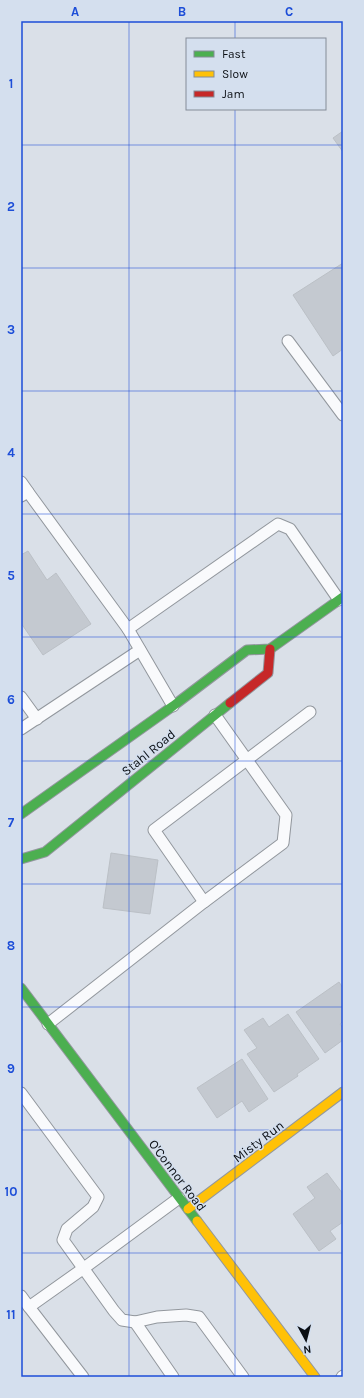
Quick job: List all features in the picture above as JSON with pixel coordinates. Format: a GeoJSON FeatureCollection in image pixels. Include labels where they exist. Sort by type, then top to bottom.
{"type":"FeatureCollection","features":[{"type":"Feature","properties":{"kind":"street"},"geometry":{"type":"LineString","coordinates":[[270,649],[341,598]]}},
{"type":"Feature","properties":{"kind":"street","name":"Stahl Road"},"geometry":{"type":"LineString","coordinates":[[21,814],[173,706],[247,650],[270,649],[268,673],[45,852],[21,859]]}},
{"type":"Feature","properties":{"kind":"street","name":"O'Connor Road"},"geometry":{"type":"LineString","coordinates":[[21,988],[315,1377]]}},
{"type":"Feature","properties":{"kind":"street","name":"Misty Run"},"geometry":{"type":"LineString","coordinates":[[188,1209],[343,1092]]}},
{"type":"Feature","properties":{"kind":"lane"},"geometry":{"type":"LineString","coordinates":[[288,341],[343,415]]}},
{"type":"Feature","properties":{"kind":"lane"},"geometry":{"type":"LineString","coordinates":[[21,482],[24,494],[128,629],[173,706]]}},
{"type":"Feature","properties":{"kind":"lane"},"geometry":{"type":"LineString","coordinates":[[128,629],[278,524],[290,529],[341,598]]}},
{"type":"Feature","properties":{"kind":"lane"},"geometry":{"type":"LineString","coordinates":[[21,729],[140,650]]}},
{"type":"Feature","properties":{"kind":"lane"},"geometry":{"type":"LineString","coordinates":[[21,697],[37,719]]}},
{"type":"Feature","properties":{"kind":"lane"},"geometry":{"type":"LineString","coordinates":[[204,902],[154,830],[310,712]]}},
{"type":"Feature","properties":{"kind":"lane"},"geometry":{"type":"LineString","coordinates":[[48,1024],[204,902],[283,843],[286,815],[215,715]]}},
{"type":"Feature","properties":{"kind":"lane"},"geometry":{"type":"LineString","coordinates":[[21,1093],[98,1197],[93,1207],[67,1229],[63,1240],[114,1311],[122,1320],[135,1322],[158,1317],[186,1315],[199,1317],[243,1377]]}},
{"type":"Feature","properties":{"kind":"lane"},"geometry":{"type":"LineString","coordinates":[[28,1307],[179,1198]]}},
{"type":"Feature","properties":{"kind":"lane"},"geometry":{"type":"LineString","coordinates":[[21,1296],[83,1377]]}},
{"type":"Feature","properties":{"kind":"lane"},"geometry":{"type":"LineString","coordinates":[[135,1322],[173,1377]]}},
{"type":"Feature","properties":{"kind":"building"},"geometry":{"type":"Polygon","coordinates":[[[343,131],[343,152],[333,138],[343,131]]]}},
{"type":"Feature","properties":{"kind":"building"},"geometry":{"type":"Polygon","coordinates":[[[343,263],[343,349],[333,356],[293,295],[343,263]]]}},
{"type":"Feature","properties":{"kind":"building"},"geometry":{"type":"Polygon","coordinates":[[[28,551],[47,580],[56,573],[91,624],[43,655],[21,623],[21,555],[28,551]]]}},
{"type":"Feature","properties":{"kind":"building"},"geometry":{"type":"Polygon","coordinates":[[[111,853],[158,860],[150,914],[103,908],[111,853]]]}},
{"type":"Feature","properties":{"kind":"building"},"geometry":{"type":"Polygon","coordinates":[[[339,982],[343,988],[343,1021],[340,1024],[343,1028],[343,1040],[325,1053],[296,1012],[339,982]]]}},
{"type":"Feature","properties":{"kind":"building"},"geometry":{"type":"Polygon","coordinates":[[[288,1014],[319,1059],[297,1074],[298,1076],[274,1092],[247,1054],[257,1048],[244,1030],[263,1018],[269,1027],[288,1014]]]}},
{"type":"Feature","properties":{"kind":"building"},"geometry":{"type":"Polygon","coordinates":[[[242,1059],[268,1099],[249,1112],[242,1101],[217,1118],[197,1088],[242,1059]]]}},
{"type":"Feature","properties":{"kind":"building"},"geometry":{"type":"Polygon","coordinates":[[[327,1173],[343,1194],[343,1222],[330,1231],[336,1239],[319,1251],[293,1214],[315,1198],[307,1187],[327,1173]]]}},
{"type":"Feature","properties":{"kind":"traffic: fast"},"geometry":{"type":"LineString","coordinates":[[21,814],[173,706],[247,650],[270,649],[343,597]]}},
{"type":"Feature","properties":{"kind":"traffic: fast"},"geometry":{"type":"LineString","coordinates":[[21,859],[45,852],[230,703]]}},
{"type":"Feature","properties":{"kind":"traffic: fast"},"geometry":{"type":"LineString","coordinates":[[21,988],[197,1221]]}},
{"type":"Feature","properties":{"kind":"traffic: slow"},"geometry":{"type":"LineString","coordinates":[[188,1209],[343,1092]]}},
{"type":"Feature","properties":{"kind":"traffic: slow"},"geometry":{"type":"LineString","coordinates":[[197,1221],[315,1377]]}},
{"type":"Feature","properties":{"kind":"traffic: jam"},"geometry":{"type":"LineString","coordinates":[[230,703],[268,673],[270,649]]}}]}
